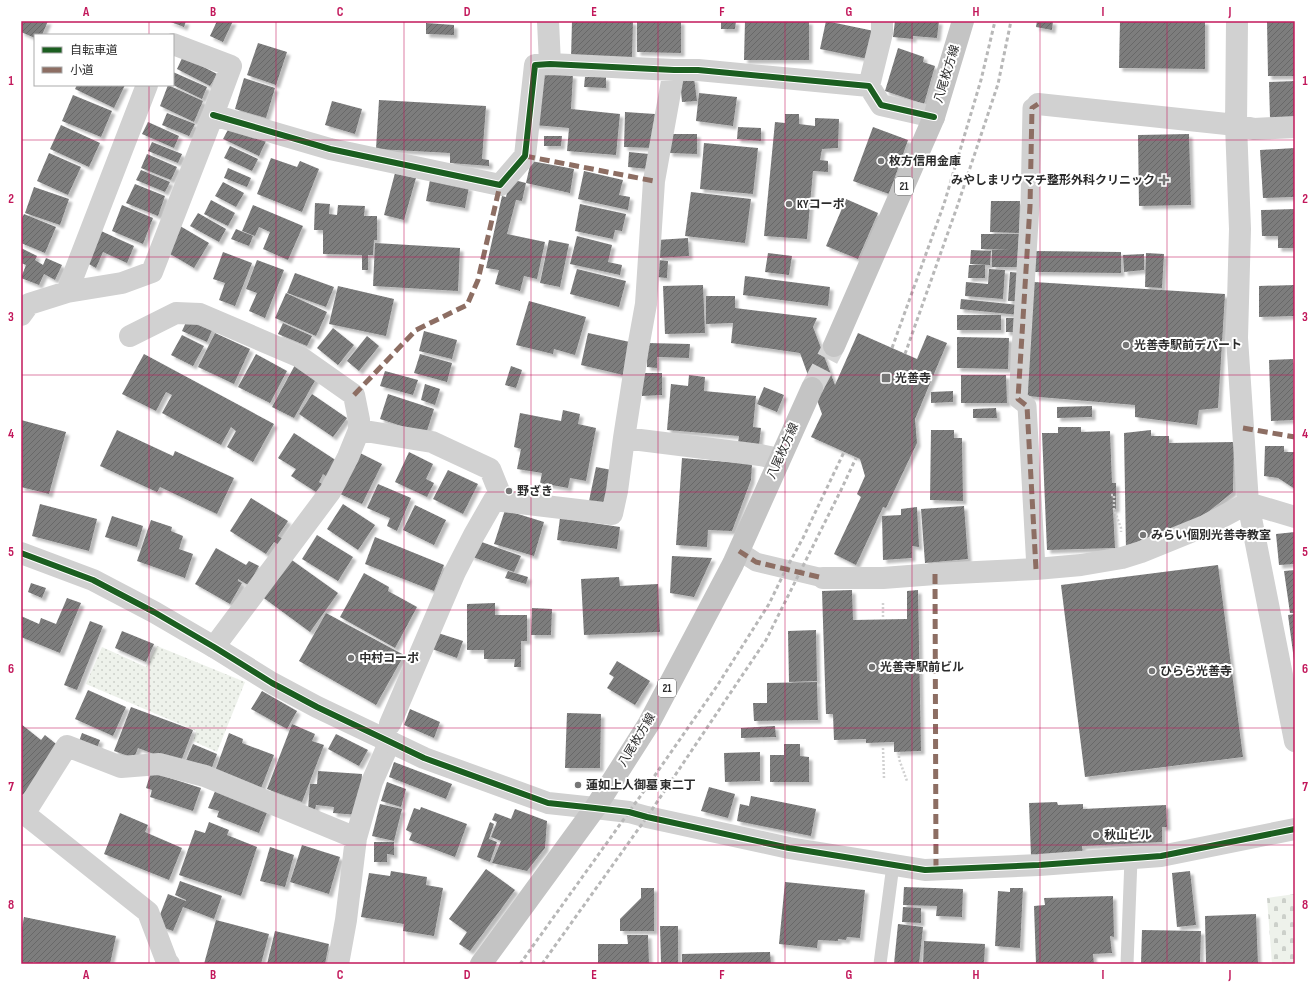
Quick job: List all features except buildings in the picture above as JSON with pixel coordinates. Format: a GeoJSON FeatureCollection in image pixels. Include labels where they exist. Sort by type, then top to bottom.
{"type":"FeatureCollection","features":[{"type":"Feature","properties":{"kind":"main road","name":"八尾枚方線"},"geometry":{"type":"LineString","coordinates":[[834,346],[934,117],[963,21]]}},
{"type":"Feature","properties":{"kind":"main road","name":"八尾枚方線"},"geometry":{"type":"LineString","coordinates":[[481,964],[595,808],[648,725],[739,551],[812,388]]}},
{"type":"Feature","properties":{"kind":"street"},"geometry":{"type":"LineString","coordinates":[[548,21],[550,64]]}},
{"type":"Feature","properties":{"kind":"street"},"geometry":{"type":"LineString","coordinates":[[882,21],[882,33],[869,86],[882,105],[934,117]]}},
{"type":"Feature","properties":{"kind":"street"},"geometry":{"type":"LineString","coordinates":[[1237,21],[1236,125],[1240,229],[1237,338],[1248,503],[1295,741]]}},
{"type":"Feature","properties":{"kind":"street"},"geometry":{"type":"LineString","coordinates":[[21,315],[29,304],[67,292],[122,282],[152,272],[231,66],[174,44]]}},
{"type":"Feature","properties":{"kind":"street"},"geometry":{"type":"LineString","coordinates":[[213,115],[330,149],[500,185],[524,156],[535,65],[550,64],[698,70],[869,86]]}},
{"type":"Feature","properties":{"kind":"street"},"geometry":{"type":"LineString","coordinates":[[338,964],[346,920],[356,838],[372,782],[390,733],[455,572],[494,500],[612,514],[617,491],[624,438],[646,304],[654,181],[674,70]]}},
{"type":"Feature","properties":{"kind":"street"},"geometry":{"type":"LineString","coordinates":[[67,292],[147,86]]}},
{"type":"Feature","properties":{"kind":"street"},"geometry":{"type":"LineString","coordinates":[[1036,569],[1027,406],[1018,399],[1030,206],[1032,108],[1038,104],[1236,125],[1254,129],[1295,127]]}},
{"type":"Feature","properties":{"kind":"street"},"geometry":{"type":"LineString","coordinates":[[130,336],[176,314],[200,314],[300,357],[354,395],[359,420],[358,430],[348,457],[330,492],[214,647]]}},
{"type":"Feature","properties":{"kind":"street"},"geometry":{"type":"LineString","coordinates":[[358,430],[432,442],[490,470],[503,501]]}},
{"type":"Feature","properties":{"kind":"street"},"geometry":{"type":"LineString","coordinates":[[624,438],[752,454],[779,459]]}},
{"type":"Feature","properties":{"kind":"street"},"geometry":{"type":"LineString","coordinates":[[739,551],[756,562],[823,578],[883,578],[1036,569],[1081,565],[1122,558],[1141,552],[1205,526],[1248,503],[1295,517]]}},
{"type":"Feature","properties":{"kind":"street"},"geometry":{"type":"LineString","coordinates":[[21,553],[94,580],[154,612],[272,683],[317,707],[390,733],[424,758],[548,803],[629,812],[789,848],[925,870],[972,869],[1161,856],[1295,829]]}},
{"type":"Feature","properties":{"kind":"street"},"geometry":{"type":"LineString","coordinates":[[169,964],[148,912],[23,813],[67,746],[122,767],[159,764],[205,776],[356,838]]}},
{"type":"Feature","properties":{"kind":"lane"},"geometry":{"type":"LineString","coordinates":[[1127,964],[1131,859]]}},
{"type":"Feature","properties":{"kind":"lane"},"geometry":{"type":"LineString","coordinates":[[880,964],[893,865]]}},
{"type":"Feature","properties":{"kind":"path"},"geometry":{"type":"LineString","coordinates":[[1111,495],[1114,495],[1114,510],[1121,528]]}},
{"type":"Feature","properties":{"kind":"path"},"geometry":{"type":"LineString","coordinates":[[883,748],[884,778]]}},
{"type":"Feature","properties":{"kind":"path"},"geometry":{"type":"LineString","coordinates":[[899,752],[899,759],[907,781]]}},
{"type":"Feature","properties":{"kind":"green space"},"geometry":{"type":"Polygon","coordinates":[[[157,646],[245,682],[217,752],[193,741],[196,731],[86,684],[102,647],[146,667],[157,646]]]}},
{"type":"Feature","properties":{"kind":"green space"},"geometry":{"type":"Polygon","coordinates":[[[1295,894],[1295,964],[1272,964],[1267,898],[1295,894]]]}},
{"type":"Feature","properties":{"kind":"tunnel"},"geometry":{"type":"LineString","coordinates":[[812,388],[834,346]]}},
{"type":"Feature","properties":{"kind":"railway"},"geometry":{"type":"LineString","coordinates":[[892,348],[944,204],[981,80],[995,21]]}},
{"type":"Feature","properties":{"kind":"railway"},"geometry":{"type":"LineString","coordinates":[[905,354],[957,207],[998,84],[1011,21]]}},
{"type":"Feature","properties":{"kind":"railway"},"geometry":{"type":"LineString","coordinates":[[520,964],[717,686],[769,604],[803,538],[844,452]]}},
{"type":"Feature","properties":{"kind":"railway"},"geometry":{"type":"LineString","coordinates":[[542,964],[647,817],[766,640],[856,458]]}},
{"type":"Feature","properties":{"kind":"marked path"},"geometry":{"type":"LineString","coordinates":[[1036,569],[1027,406],[1018,399],[1030,206],[1032,108],[1038,104]]}},
{"type":"Feature","properties":{"kind":"marked path"},"geometry":{"type":"LineString","coordinates":[[525,156],[654,181]]}},
{"type":"Feature","properties":{"kind":"marked path"},"geometry":{"type":"LineString","coordinates":[[354,395],[416,330],[467,305],[478,280],[500,185]]}},
{"type":"Feature","properties":{"kind":"marked path"},"geometry":{"type":"LineString","coordinates":[[1243,428],[1295,437]]}},
{"type":"Feature","properties":{"kind":"marked path"},"geometry":{"type":"LineString","coordinates":[[739,551],[756,562],[823,578]]}},
{"type":"Feature","properties":{"kind":"marked path"},"geometry":{"type":"LineString","coordinates":[[935,574],[936,870]]}},
{"type":"Feature","properties":{"kind":"cycle path"},"geometry":{"type":"LineString","coordinates":[[213,115],[330,149],[500,185],[525,156],[535,65],[550,64],[698,70],[869,86],[881,105],[934,117]]}},
{"type":"Feature","properties":{"kind":"cycle path"},"geometry":{"type":"LineString","coordinates":[[21,553],[93,580],[154,612],[272,683],[317,707],[424,758],[548,803],[629,812],[789,848],[925,870],[1039,865],[1161,856],[1295,829]]}},
{"type":"Feature","properties":{"kind":"place","name":"枚方信用金庫"},"geometry":{"type":"Point","coordinates":[881,161]}},
{"type":"Feature","properties":{"kind":"place","name":"みやしまリウマチ整形外科クリニック"},"geometry":{"type":"Point","coordinates":[1164,180]}},
{"type":"Feature","properties":{"kind":"place","name":"KYコーポ"},"geometry":{"type":"Point","coordinates":[789,204]}},
{"type":"Feature","properties":{"kind":"place","name":"光善寺駅前デパート"},"geometry":{"type":"Point","coordinates":[1126,345]}},
{"type":"Feature","properties":{"kind":"place","name":"光善寺"},"geometry":{"type":"Point","coordinates":[886,378]}},
{"type":"Feature","properties":{"kind":"place","name":"野ざき"},"geometry":{"type":"Point","coordinates":[509,491]}},
{"type":"Feature","properties":{"kind":"place","name":"みらい個別光善寺教室"},"geometry":{"type":"Point","coordinates":[1143,535]}},
{"type":"Feature","properties":{"kind":"place","name":"中村コーポ"},"geometry":{"type":"Point","coordinates":[351,658]}},
{"type":"Feature","properties":{"kind":"place","name":"光善寺駅前ビル"},"geometry":{"type":"Point","coordinates":[872,667]}},
{"type":"Feature","properties":{"kind":"place","name":"ひらら光善寺"},"geometry":{"type":"Point","coordinates":[1152,671]}},
{"type":"Feature","properties":{"kind":"place","name":"蓮如上人御墓 東二丁"},"geometry":{"type":"Point","coordinates":[578,785]}},
{"type":"Feature","properties":{"kind":"place","name":"秋山ビル"},"geometry":{"type":"Point","coordinates":[1096,835]}}]}
